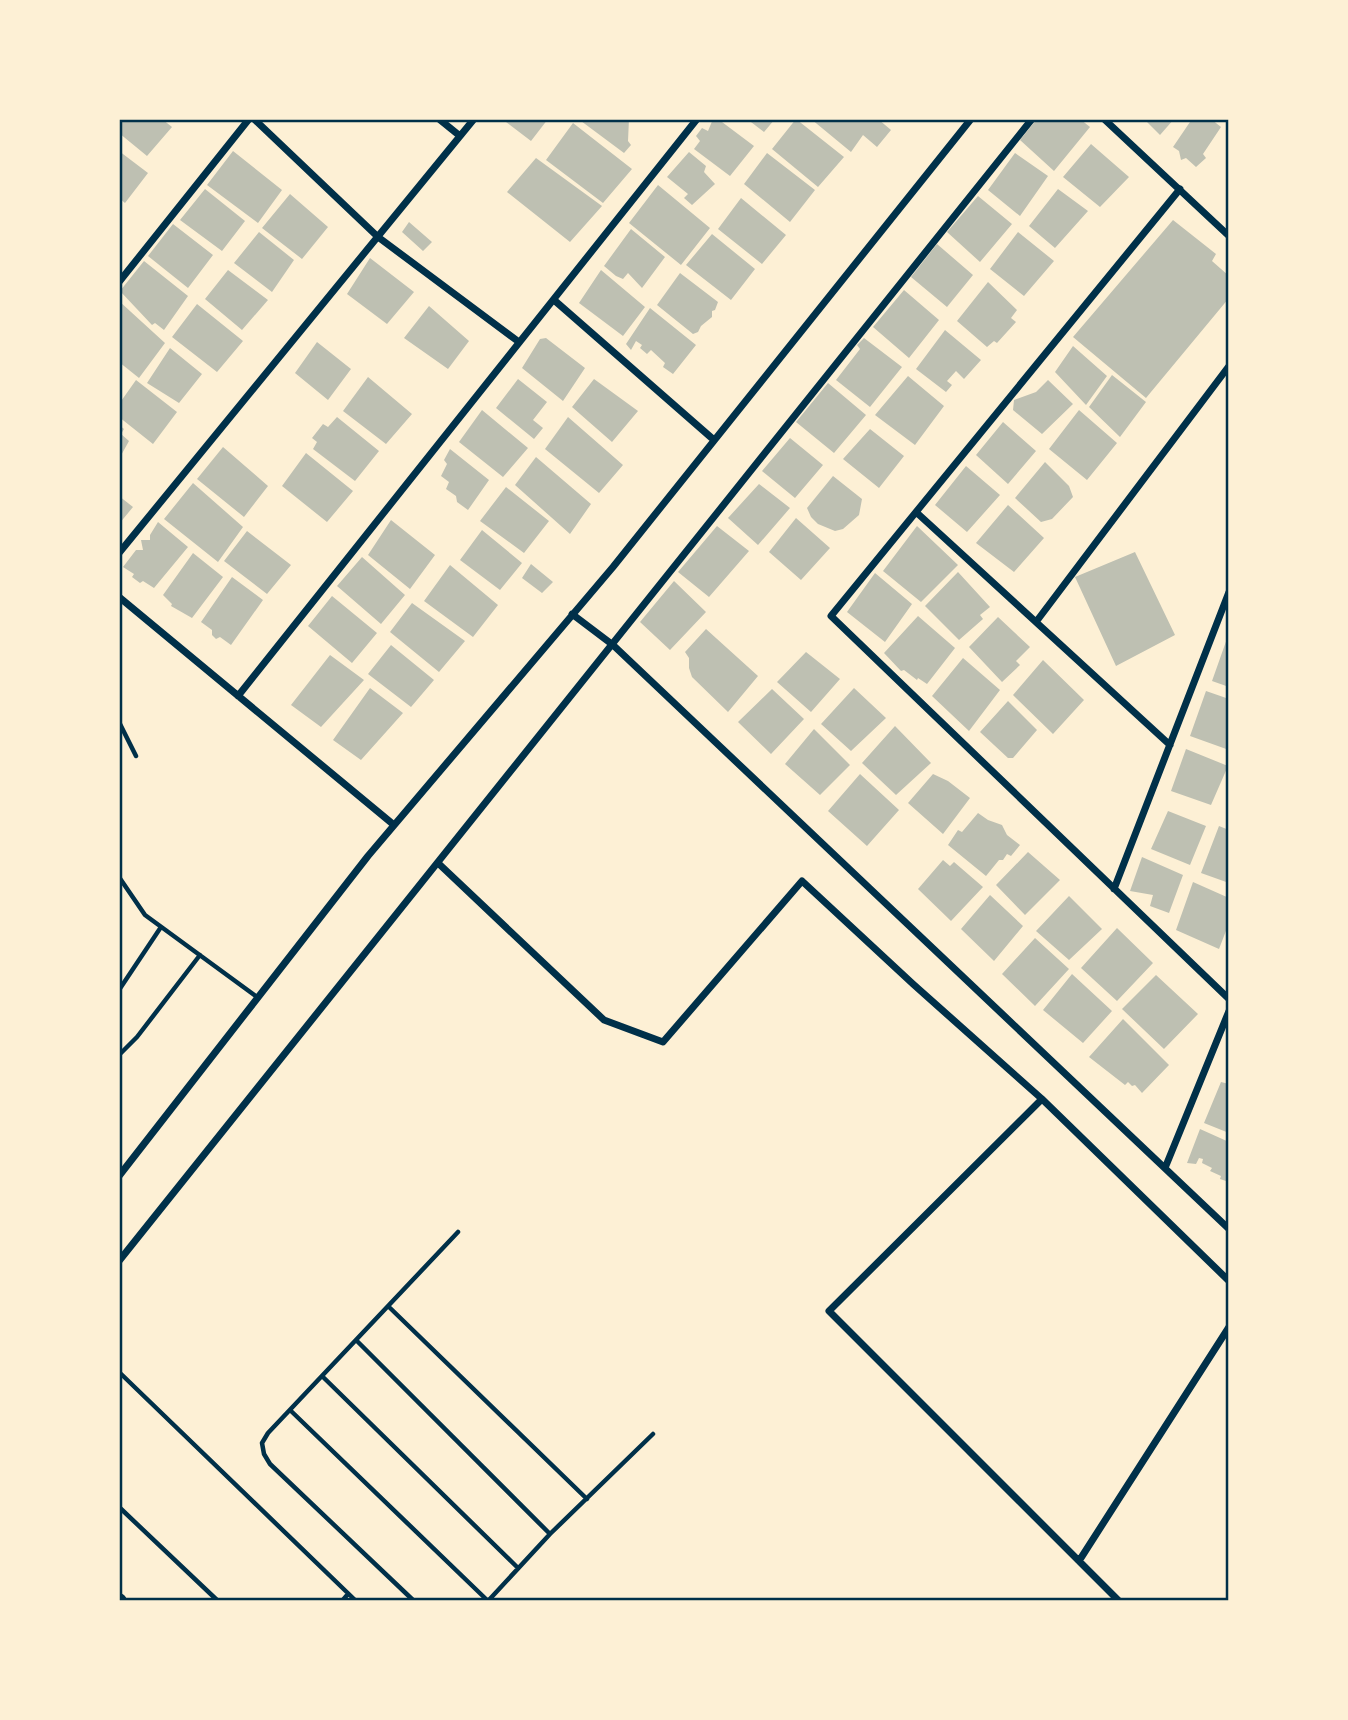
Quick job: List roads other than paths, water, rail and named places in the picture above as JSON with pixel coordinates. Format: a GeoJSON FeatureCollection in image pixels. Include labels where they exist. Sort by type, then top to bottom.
{"type":"FeatureCollection","features":[{"type":"Feature","properties":{"kind":"street"},"geometry":{"type":"LineString","coordinates":[[119,282],[252,119],[378,237],[519,342]]}},
{"type":"Feature","properties":{"kind":"street"},"geometry":{"type":"LineString","coordinates":[[439,119],[460,136]]}},
{"type":"Feature","properties":{"kind":"street"},"geometry":{"type":"LineString","coordinates":[[119,553],[474,119]]}},
{"type":"Feature","properties":{"kind":"street"},"geometry":{"type":"LineString","coordinates":[[238,696],[697,119]]}},
{"type":"Feature","properties":{"kind":"street"},"geometry":{"type":"LineString","coordinates":[[119,1176],[394,825],[572,614],[971,119]]}},
{"type":"Feature","properties":{"kind":"street"},"geometry":{"type":"LineString","coordinates":[[119,1261],[1032,119]]}},
{"type":"Feature","properties":{"kind":"street"},"geometry":{"type":"LineString","coordinates":[[1104,119],[1229,236]]}},
{"type":"Feature","properties":{"kind":"street"},"geometry":{"type":"LineString","coordinates":[[1180,189],[831,616],[1229,999]]}},
{"type":"Feature","properties":{"kind":"street"},"geometry":{"type":"LineString","coordinates":[[554,300],[714,440]]}},
{"type":"Feature","properties":{"kind":"street"},"geometry":{"type":"LineString","coordinates":[[1036,622],[1229,366]]}},
{"type":"Feature","properties":{"kind":"street"},"geometry":{"type":"LineString","coordinates":[[916,512],[1170,745]]}},
{"type":"Feature","properties":{"kind":"street"},"geometry":{"type":"LineString","coordinates":[[1114,889],[1229,592]]}},
{"type":"Feature","properties":{"kind":"street"},"geometry":{"type":"LineString","coordinates":[[119,597],[394,825]]}},
{"type":"Feature","properties":{"kind":"street"},"geometry":{"type":"LineString","coordinates":[[572,614],[613,645],[1229,1229]]}},
{"type":"Feature","properties":{"kind":"street"},"geometry":{"type":"LineString","coordinates":[[438,863],[604,1020],[663,1042],[802,881],[1042,1099],[1229,1281]]}},
{"type":"Feature","properties":{"kind":"street"},"geometry":{"type":"LineString","coordinates":[[1165,1168],[1229,1011]]}},
{"type":"Feature","properties":{"kind":"street"},"geometry":{"type":"LineString","coordinates":[[1042,1099],[829,1311],[1119,1601]]}},
{"type":"Feature","properties":{"kind":"street"},"geometry":{"type":"LineString","coordinates":[[1079,1561],[1229,1327]]}},
{"type":"Feature","properties":{"kind":"lane"},"geometry":{"type":"LineString","coordinates":[[119,722],[136,756]]}},
{"type":"Feature","properties":{"kind":"lane"},"geometry":{"type":"LineString","coordinates":[[119,877],[145,915],[258,998]]}},
{"type":"Feature","properties":{"kind":"lane"},"geometry":{"type":"LineString","coordinates":[[119,990],[161,927]]}},
{"type":"Feature","properties":{"kind":"lane"},"geometry":{"type":"LineString","coordinates":[[119,1055],[137,1037],[200,956]]}},
{"type":"Feature","properties":{"kind":"lane"},"geometry":{"type":"LineString","coordinates":[[414,1601],[270,1464],[262,1443],[458,1232]]}},
{"type":"Feature","properties":{"kind":"lane"},"geometry":{"type":"LineString","coordinates":[[388,1306],[587,1499]]}},
{"type":"Feature","properties":{"kind":"lane"},"geometry":{"type":"LineString","coordinates":[[356,1340],[550,1534]]}},
{"type":"Feature","properties":{"kind":"lane"},"geometry":{"type":"LineString","coordinates":[[119,1373],[356,1601]]}},
{"type":"Feature","properties":{"kind":"lane"},"geometry":{"type":"LineString","coordinates":[[322,1376],[519,1568]]}},
{"type":"Feature","properties":{"kind":"lane"},"geometry":{"type":"LineString","coordinates":[[290,1410],[488,1601],[550,1534],[653,1434]]}},
{"type":"Feature","properties":{"kind":"lane"},"geometry":{"type":"LineString","coordinates":[[119,1507],[218,1601]]}},
{"type":"Feature","properties":{"kind":"lane"},"geometry":{"type":"LineString","coordinates":[[342,1601],[348,1594]]}}]}
